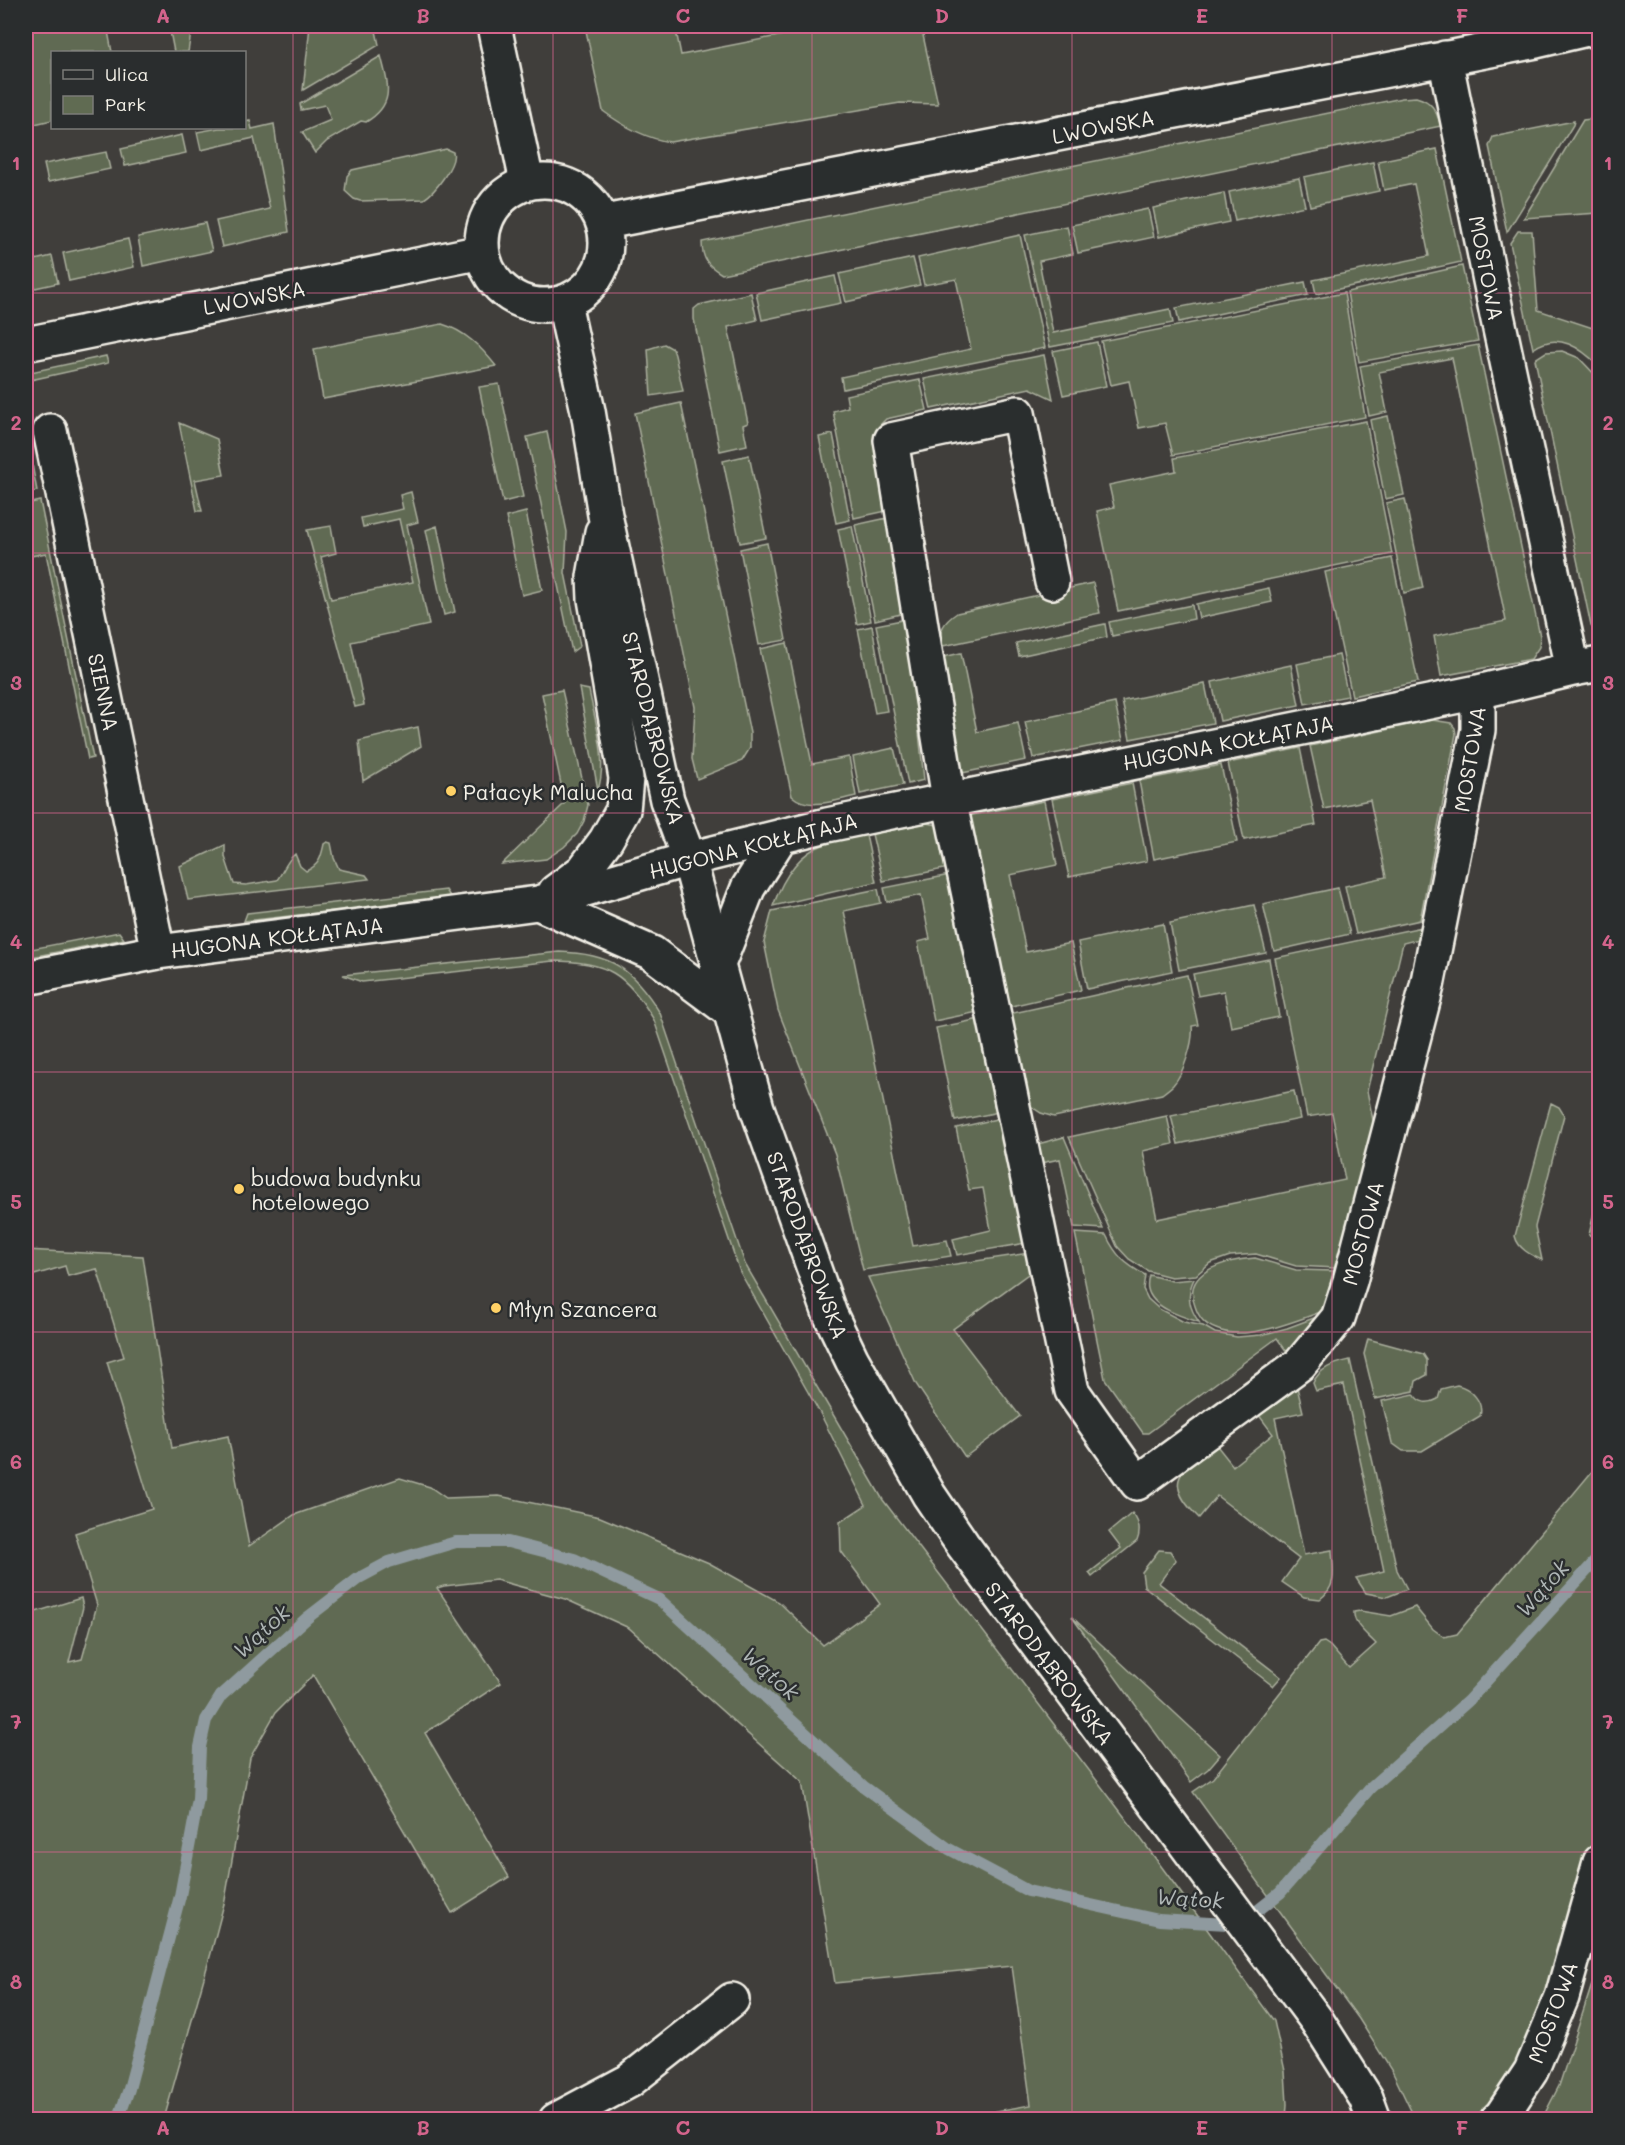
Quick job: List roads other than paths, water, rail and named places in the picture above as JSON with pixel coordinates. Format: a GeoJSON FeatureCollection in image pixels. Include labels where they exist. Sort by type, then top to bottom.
{"type":"FeatureCollection","features":[{"type":"Feature","properties":{"kind":"street"},"geometry":{"type":"LineString","coordinates":[[494,26],[527,182]]}},
{"type":"Feature","properties":{"kind":"street","name":"LWOWSKA"},"geometry":{"type":"LineString","coordinates":[[605,222],[1599,26]]}},
{"type":"Feature","properties":{"kind":"street","name":"MOSTOWA"},"geometry":{"type":"LineString","coordinates":[[949,799],[1072,1391],[1137,1484],[1300,1364],[1338,1318],[1350,1281],[1427,986],[1478,730],[1478,692],[1586,666],[1497,315],[1445,58]]}},
{"type":"Feature","properties":{"kind":"street"},"geometry":{"type":"LineString","coordinates":[[527,182],[552,182],[569,186],[598,207],[605,222],[605,254],[593,282],[564,303],[523,302],[510,295],[498,285],[489,272],[482,252],[483,233],[488,216],[497,202],[511,190],[527,182]]}},
{"type":"Feature","properties":{"kind":"street","name":"LWOWSKA"},"geometry":{"type":"LineString","coordinates":[[26,344],[482,252]]}},
{"type":"Feature","properties":{"kind":"street","name":"STARODĄBROWSKA"},"geometry":{"type":"LineString","coordinates":[[564,303],[588,411],[605,514],[668,800],[689,860],[761,1119],[830,1314],[852,1360],[929,1495],[963,1545],[1317,2021],[1366,2098],[1374,2120]]}},
{"type":"Feature","properties":{"kind":"street"},"geometry":{"type":"LineString","coordinates":[[949,799],[891,440],[1018,412],[1052,582]]}},
{"type":"Feature","properties":{"kind":"street","name":"SIENNA"},"geometry":{"type":"LineString","coordinates":[[50,431],[158,952]]}},
{"type":"Feature","properties":{"kind":"street"},"geometry":{"type":"LineString","coordinates":[[538,903],[584,871],[606,840],[623,810],[626,778],[595,599],[594,577],[605,514]]}},
{"type":"Feature","properties":{"kind":"street","name":"HUGONA KOŁŁĄTAJA"},"geometry":{"type":"LineString","coordinates":[[26,978],[158,952],[538,903],[781,836],[949,799],[1478,692]]}},
{"type":"Feature","properties":{"kind":"street"},"geometry":{"type":"LineString","coordinates":[[717,967],[748,888],[781,836]]}},
{"type":"Feature","properties":{"kind":"street"},"geometry":{"type":"LineString","coordinates":[[538,903],[652,953],[730,1011]]}},
{"type":"Feature","properties":{"kind":"street","name":"MOSTOWA"},"geometry":{"type":"LineString","coordinates":[[1497,2120],[1531,2071],[1562,1997],[1599,1862]]}},
{"type":"Feature","properties":{"kind":"street"},"geometry":{"type":"LineString","coordinates":[[556,2120],[629,2080],[732,2000]]}},
{"type":"Feature","properties":{"kind":"waterway","name":"Wątok"},"geometry":{"type":"LineString","coordinates":[[118,2120],[129,2089],[180,1896],[198,1799],[200,1747],[206,1720],[221,1696],[307,1618],[359,1578],[389,1562],[456,1542],[508,1542],[574,1559],[659,1599],[863,1786],[949,1849],[1028,1891],[1159,1920],[1227,1924],[1252,1915],[1280,1893],[1370,1788],[1468,1701],[1600,1556]]}},
{"type":"Feature","properties":{"kind":"place","name":"Pałacyk Malucha"},"geometry":{"type":"Point","coordinates":[451,791]}},
{"type":"Feature","properties":{"kind":"place","name":"budowa budynku hotelowego"},"geometry":{"type":"Point","coordinates":[239,1189]}},
{"type":"Feature","properties":{"kind":"place","name":"Młyn Szancera"},"geometry":{"type":"Point","coordinates":[496,1308]}}]}
